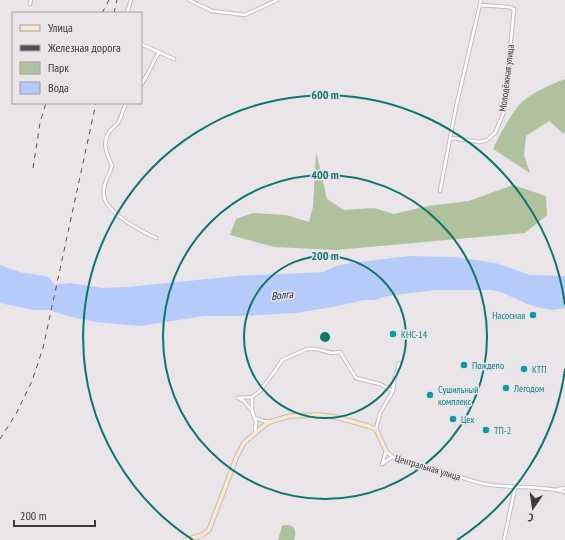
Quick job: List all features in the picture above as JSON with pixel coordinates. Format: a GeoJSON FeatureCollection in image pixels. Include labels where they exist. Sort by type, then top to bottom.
{"type":"FeatureCollection","features":[{"type":"Feature","properties":{"kind":"street"},"geometry":{"type":"LineString","coordinates":[[30,4],[31,0]]}},
{"type":"Feature","properties":{"kind":"street"},"geometry":{"type":"LineString","coordinates":[[127,12],[131,0]]}},
{"type":"Feature","properties":{"kind":"street"},"geometry":{"type":"LineString","coordinates":[[188,0],[212,11],[245,15],[277,0]]}},
{"type":"Feature","properties":{"kind":"street"},"geometry":{"type":"LineString","coordinates":[[440,191],[456,106],[481,0]]}},
{"type":"Feature","properties":{"kind":"street","name":"Молодёжная улица"},"geometry":{"type":"LineString","coordinates":[[451,138],[480,142],[487,140],[495,133],[504,112],[514,9],[508,7],[480,5]]}},
{"type":"Feature","properties":{"kind":"street"},"geometry":{"type":"LineString","coordinates":[[142,44],[174,59]]}},
{"type":"Feature","properties":{"kind":"street"},"geometry":{"type":"LineString","coordinates":[[142,84],[150,72],[153,63],[160,52]]}},
{"type":"Feature","properties":{"kind":"street"},"geometry":{"type":"LineString","coordinates":[[126,104],[121,113],[119,122],[107,135],[106,154],[112,166],[104,187],[104,196],[112,211],[156,238]]}},
{"type":"Feature","properties":{"kind":"street"},"geometry":{"type":"LineString","coordinates":[[255,433],[255,418],[252,411],[244,401],[238,398],[252,397],[259,392],[282,360],[307,349],[316,349],[332,353],[340,352],[356,378],[380,384],[393,391]]}},
{"type":"Feature","properties":{"kind":"street"},"geometry":{"type":"LineString","coordinates":[[188,540],[202,535],[209,530],[237,456],[244,443],[255,433],[269,422],[290,416],[319,415],[344,419],[376,429],[380,413],[393,391],[399,363]]}},
{"type":"Feature","properties":{"kind":"street"},"geometry":{"type":"LineString","coordinates":[[252,397],[252,411]]}},
{"type":"Feature","properties":{"kind":"street"},"geometry":{"type":"LineString","coordinates":[[255,418],[269,422]]}},
{"type":"Feature","properties":{"kind":"street","name":"Центральная улица"},"geometry":{"type":"LineString","coordinates":[[376,429],[386,451],[392,457],[404,462],[435,468],[485,484],[515,488],[556,489],[565,492]]}},
{"type":"Feature","properties":{"kind":"street"},"geometry":{"type":"LineString","coordinates":[[386,451],[382,464],[392,457]]}},
{"type":"Feature","properties":{"kind":"street"},"geometry":{"type":"LineString","coordinates":[[504,540],[515,488]]}},
{"type":"Feature","properties":{"kind":"street"},"geometry":{"type":"LineString","coordinates":[[556,489],[565,488]]}},
{"type":"Feature","properties":{"kind":"street"},"geometry":{"type":"LineString","coordinates":[[201,540],[202,535]]}},
{"type":"Feature","properties":{"kind":"green space"},"geometry":{"type":"Polygon","coordinates":[[[565,79],[564,134],[549,121],[526,136],[524,155],[530,173],[493,149],[511,116],[523,101],[538,91],[565,79]]]}},
{"type":"Feature","properties":{"kind":"green space"},"geometry":{"type":"Polygon","coordinates":[[[316,152],[327,199],[344,210],[374,208],[394,214],[428,206],[469,201],[513,185],[546,196],[547,215],[525,233],[336,250],[275,247],[230,235],[236,219],[253,213],[286,215],[309,222],[313,207],[316,152]]]}},
{"type":"Feature","properties":{"kind":"green space"},"geometry":{"type":"Polygon","coordinates":[[[282,526],[293,527],[295,531],[294,540],[278,540],[282,526]]]}},
{"type":"Feature","properties":{"kind":"water","name":"Волга"},"geometry":{"type":"Polygon","coordinates":[[[410,256],[454,257],[496,263],[530,275],[565,276],[565,308],[553,310],[536,307],[501,292],[492,290],[435,290],[387,296],[375,300],[364,300],[296,313],[204,316],[140,326],[96,322],[71,317],[49,310],[33,310],[0,303],[0,265],[19,272],[48,277],[55,285],[70,283],[102,288],[128,287],[237,276],[323,272],[337,266],[351,263],[410,256]]]}},
{"type":"Feature","properties":{"kind":"railway"},"geometry":{"type":"LineString","coordinates":[[103,12],[109,0]]}},
{"type":"Feature","properties":{"kind":"railway"},"geometry":{"type":"LineString","coordinates":[[114,12],[117,0]]}},
{"type":"Feature","properties":{"kind":"railway"},"geometry":{"type":"LineString","coordinates":[[33,168],[40,123],[46,104]]}},
{"type":"Feature","properties":{"kind":"railway"},"geometry":{"type":"LineString","coordinates":[[0,439],[16,414],[32,381],[43,348],[96,104]]}},
{"type":"Feature","properties":{"kind":"place","name":"Насосная"},"geometry":{"type":"Point","coordinates":[533,315]}},
{"type":"Feature","properties":{"kind":"place","name":"КНС-14"},"geometry":{"type":"Point","coordinates":[393,334]}},
{"type":"Feature","properties":{"kind":"place","name":"Пождепо"},"geometry":{"type":"Point","coordinates":[464,365]}},
{"type":"Feature","properties":{"kind":"place","name":"КТП"},"geometry":{"type":"Point","coordinates":[524,369]}},
{"type":"Feature","properties":{"kind":"place","name":"Легодом"},"geometry":{"type":"Point","coordinates":[506,388]}},
{"type":"Feature","properties":{"kind":"place","name":"Сушильный комплекс"},"geometry":{"type":"Point","coordinates":[430,395]}},
{"type":"Feature","properties":{"kind":"place","name":"Цех"},"geometry":{"type":"Point","coordinates":[453,419]}},
{"type":"Feature","properties":{"kind":"place","name":"ТП-2"},"geometry":{"type":"Point","coordinates":[486,430]}}]}
